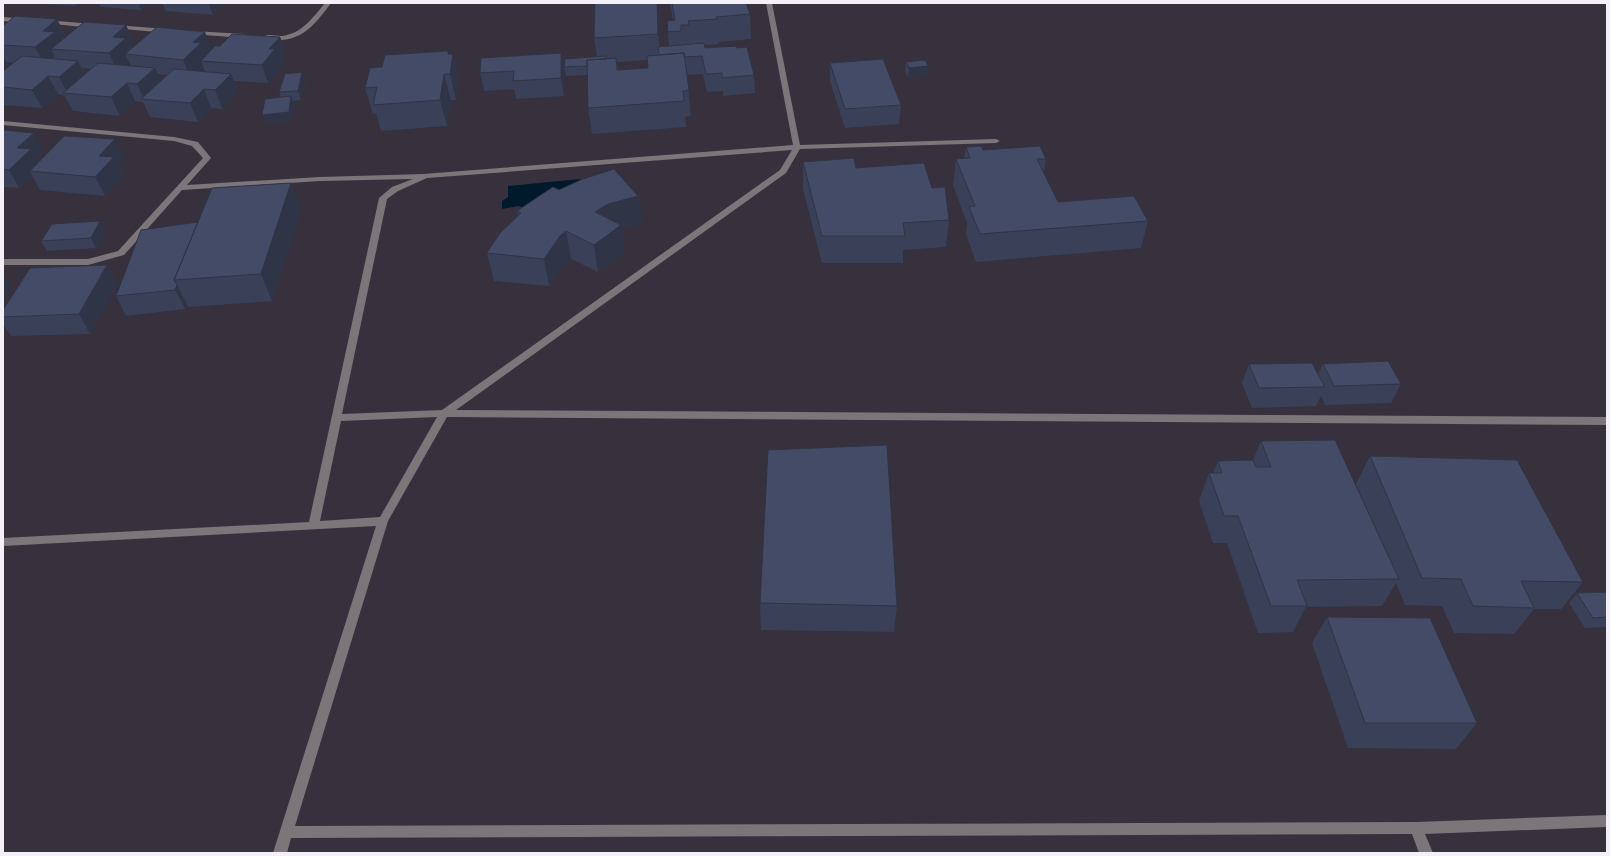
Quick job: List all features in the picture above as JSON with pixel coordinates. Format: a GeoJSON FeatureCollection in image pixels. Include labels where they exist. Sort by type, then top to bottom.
{"type":"FeatureCollection","features":[{"type":"Feature","properties":{"kind":"street"},"geometry":{"type":"LineString","coordinates":[[184,32],[287,38],[305,30],[328,3]]}},
{"type":"Feature","properties":{"kind":"street"},"geometry":{"type":"LineString","coordinates":[[280,853],[383,521],[444,413],[783,171],[797,147],[769,3]]}},
{"type":"Feature","properties":{"kind":"street"},"geometry":{"type":"LineString","coordinates":[[3,19],[98,26]]}},
{"type":"Feature","properties":{"kind":"street"},"geometry":{"type":"LineString","coordinates":[[106,26],[176,32]]}},
{"type":"Feature","properties":{"kind":"street"},"geometry":{"type":"LineString","coordinates":[[3,123],[174,139],[195,144],[207,158],[120,253],[88,262],[3,262]]}},
{"type":"Feature","properties":{"kind":"street"},"geometry":{"type":"LineString","coordinates":[[180,188],[320,179],[426,176],[797,147],[996,141]]}},
{"type":"Feature","properties":{"kind":"street"},"geometry":{"type":"LineString","coordinates":[[314,526],[383,198],[395,189],[426,176]]}},
{"type":"Feature","properties":{"kind":"street"},"geometry":{"type":"LineString","coordinates":[[337,418],[444,413],[1607,421]]}},
{"type":"Feature","properties":{"kind":"street"},"geometry":{"type":"LineString","coordinates":[[3,542],[383,521]]}},
{"type":"Feature","properties":{"kind":"street"},"geometry":{"type":"LineString","coordinates":[[286,832],[1416,828],[1607,822]]}},
{"type":"Feature","properties":{"kind":"street"},"geometry":{"type":"LineString","coordinates":[[1416,828],[1426,853]]}},
{"type":"Feature","properties":{"kind":"water"},"geometry":{"type":"Polygon","coordinates":[[[580,179],[579,195],[525,208],[518,206],[502,209],[502,201],[508,197],[508,186],[580,179]]]}},
{"type":"Feature","properties":{"kind":"building"},"geometry":{"type":"Polygon","coordinates":[[[595,3],[657,3],[658,34],[594,38],[595,3]]]}},
{"type":"Feature","properties":{"kind":"building"},"geometry":{"type":"Polygon","coordinates":[[[672,3],[746,3],[750,14],[716,17],[717,19],[688,21],[689,25],[681,25],[681,31],[668,32],[667,21],[675,20],[672,3]]]}},
{"type":"Feature","properties":{"kind":"building"},"geometry":{"type":"Polygon","coordinates":[[[15,16],[57,19],[43,31],[55,32],[35,47],[3,45],[3,26],[15,16]]]}},
{"type":"Feature","properties":{"kind":"building"},"geometry":{"type":"Polygon","coordinates":[[[84,22],[126,25],[113,37],[126,38],[109,53],[51,49],[84,22]]]}},
{"type":"Feature","properties":{"kind":"building"},"geometry":{"type":"Polygon","coordinates":[[[157,27],[205,32],[193,42],[201,43],[183,60],[125,54],[157,27]]]}},
{"type":"Feature","properties":{"kind":"building"},"geometry":{"type":"Polygon","coordinates":[[[232,34],[280,37],[269,49],[275,49],[262,65],[201,61],[215,46],[220,46],[232,34]]]}},
{"type":"Feature","properties":{"kind":"building"},"geometry":{"type":"Polygon","coordinates":[[[704,43],[705,48],[736,46],[737,48],[747,47],[754,75],[722,78],[722,73],[706,74],[702,56],[684,57],[684,53],[659,55],[658,47],[704,43]]]}},
{"type":"Feature","properties":{"kind":"building"},"geometry":{"type":"Polygon","coordinates":[[[448,51],[448,54],[453,54],[450,74],[444,74],[440,100],[373,105],[377,87],[365,88],[370,68],[382,67],[385,55],[448,51]]]}},
{"type":"Feature","properties":{"kind":"building"},"geometry":{"type":"Polygon","coordinates":[[[561,53],[561,78],[513,81],[514,71],[480,73],[481,58],[561,53]]]}},
{"type":"Feature","properties":{"kind":"building"},"geometry":{"type":"Polygon","coordinates":[[[684,53],[689,90],[683,91],[684,101],[588,108],[587,60],[616,58],[617,70],[648,68],[647,56],[684,53]]]}},
{"type":"Feature","properties":{"kind":"building"},"geometry":{"type":"Polygon","coordinates":[[[22,56],[78,61],[59,77],[48,76],[32,90],[3,87],[3,71],[22,56]]]}},
{"type":"Feature","properties":{"kind":"building"},"geometry":{"type":"Polygon","coordinates":[[[606,56],[606,59],[587,60],[587,66],[564,67],[565,59],[606,56]]]}},
{"type":"Feature","properties":{"kind":"building"},"geometry":{"type":"Polygon","coordinates":[[[883,59],[901,105],[845,109],[830,63],[883,59]]]}},
{"type":"Feature","properties":{"kind":"building"},"geometry":{"type":"Polygon","coordinates":[[[925,60],[928,66],[909,68],[906,62],[925,60]]]}},
{"type":"Feature","properties":{"kind":"building"},"geometry":{"type":"Polygon","coordinates":[[[98,63],[155,68],[137,84],[127,83],[111,97],[63,93],[98,63]]]}},
{"type":"Feature","properties":{"kind":"building"},"geometry":{"type":"Polygon","coordinates":[[[174,69],[231,74],[215,90],[204,89],[190,103],[141,99],[174,69]]]}},
{"type":"Feature","properties":{"kind":"building"},"geometry":{"type":"Polygon","coordinates":[[[302,72],[298,91],[279,92],[285,74],[302,72]]]}},
{"type":"Feature","properties":{"kind":"building"},"geometry":{"type":"Polygon","coordinates":[[[291,96],[289,112],[262,115],[265,99],[291,96]]]}},
{"type":"Feature","properties":{"kind":"building"},"geometry":{"type":"Polygon","coordinates":[[[3,130],[34,133],[17,148],[31,149],[9,170],[3,169],[3,130]]]}},
{"type":"Feature","properties":{"kind":"building"},"geometry":{"type":"Polygon","coordinates":[[[64,136],[115,139],[99,156],[114,157],[95,177],[30,171],[64,136]]]}},
{"type":"Feature","properties":{"kind":"building"},"geometry":{"type":"Polygon","coordinates":[[[981,146],[983,150],[1040,146],[1046,159],[1037,159],[1058,202],[1134,196],[1148,221],[980,234],[969,207],[975,206],[956,159],[970,158],[966,147],[981,146]]]}},
{"type":"Feature","properties":{"kind":"building"},"geometry":{"type":"Polygon","coordinates":[[[854,158],[856,168],[924,163],[932,188],[945,187],[949,220],[903,223],[905,236],[822,236],[803,162],[854,158]]]}},
{"type":"Feature","properties":{"kind":"building"},"geometry":{"type":"Polygon","coordinates":[[[614,169],[638,196],[608,204],[595,212],[621,225],[594,245],[566,231],[560,236],[544,259],[487,253],[500,233],[521,213],[517,211],[553,187],[559,190],[583,179],[614,169]]]}},
{"type":"Feature","properties":{"kind":"building"},"geometry":{"type":"Polygon","coordinates":[[[291,183],[261,274],[174,280],[212,188],[291,183]]]}},
{"type":"Feature","properties":{"kind":"building"},"geometry":{"type":"Polygon","coordinates":[[[100,221],[91,238],[41,241],[52,224],[100,221]]]}},
{"type":"Feature","properties":{"kind":"building"},"geometry":{"type":"Polygon","coordinates":[[[198,222],[174,280],[177,285],[175,290],[116,296],[141,230],[198,222]]]}},
{"type":"Feature","properties":{"kind":"building"},"geometry":{"type":"Polygon","coordinates":[[[107,265],[79,314],[3,317],[3,310],[30,268],[107,265]]]}},
{"type":"Feature","properties":{"kind":"building"},"geometry":{"type":"Polygon","coordinates":[[[1388,361],[1401,384],[1334,386],[1323,364],[1388,361]]]}},
{"type":"Feature","properties":{"kind":"building"},"geometry":{"type":"Polygon","coordinates":[[[1312,363],[1325,387],[1259,388],[1249,364],[1312,363]]]}},
{"type":"Feature","properties":{"kind":"building"},"geometry":{"type":"Polygon","coordinates":[[[1335,440],[1399,579],[1297,580],[1307,606],[1271,606],[1238,516],[1224,516],[1209,473],[1222,473],[1218,461],[1253,460],[1256,467],[1271,467],[1261,441],[1335,440]]]}},
{"type":"Feature","properties":{"kind":"building"},"geometry":{"type":"Polygon","coordinates":[[[887,445],[897,606],[760,603],[768,450],[887,445]]]}},
{"type":"Feature","properties":{"kind":"building"},"geometry":{"type":"Polygon","coordinates":[[[1370,456],[1517,460],[1583,582],[1521,581],[1534,608],[1473,606],[1461,579],[1422,578],[1370,456]]]}},
{"type":"Feature","properties":{"kind":"building"},"geometry":{"type":"Polygon","coordinates":[[[1607,592],[1607,617],[1593,618],[1577,593],[1607,592]]]}},
{"type":"Feature","properties":{"kind":"building"},"geometry":{"type":"Polygon","coordinates":[[[1327,617],[1430,618],[1477,723],[1365,723],[1327,617]]]}},
{"type":"Feature","properties":{"kind":"building"},"geometry":{"type":"Polygon","coordinates":[[[1256,852],[1393,852],[1394,853],[1257,853],[1256,852]]]}}]}
